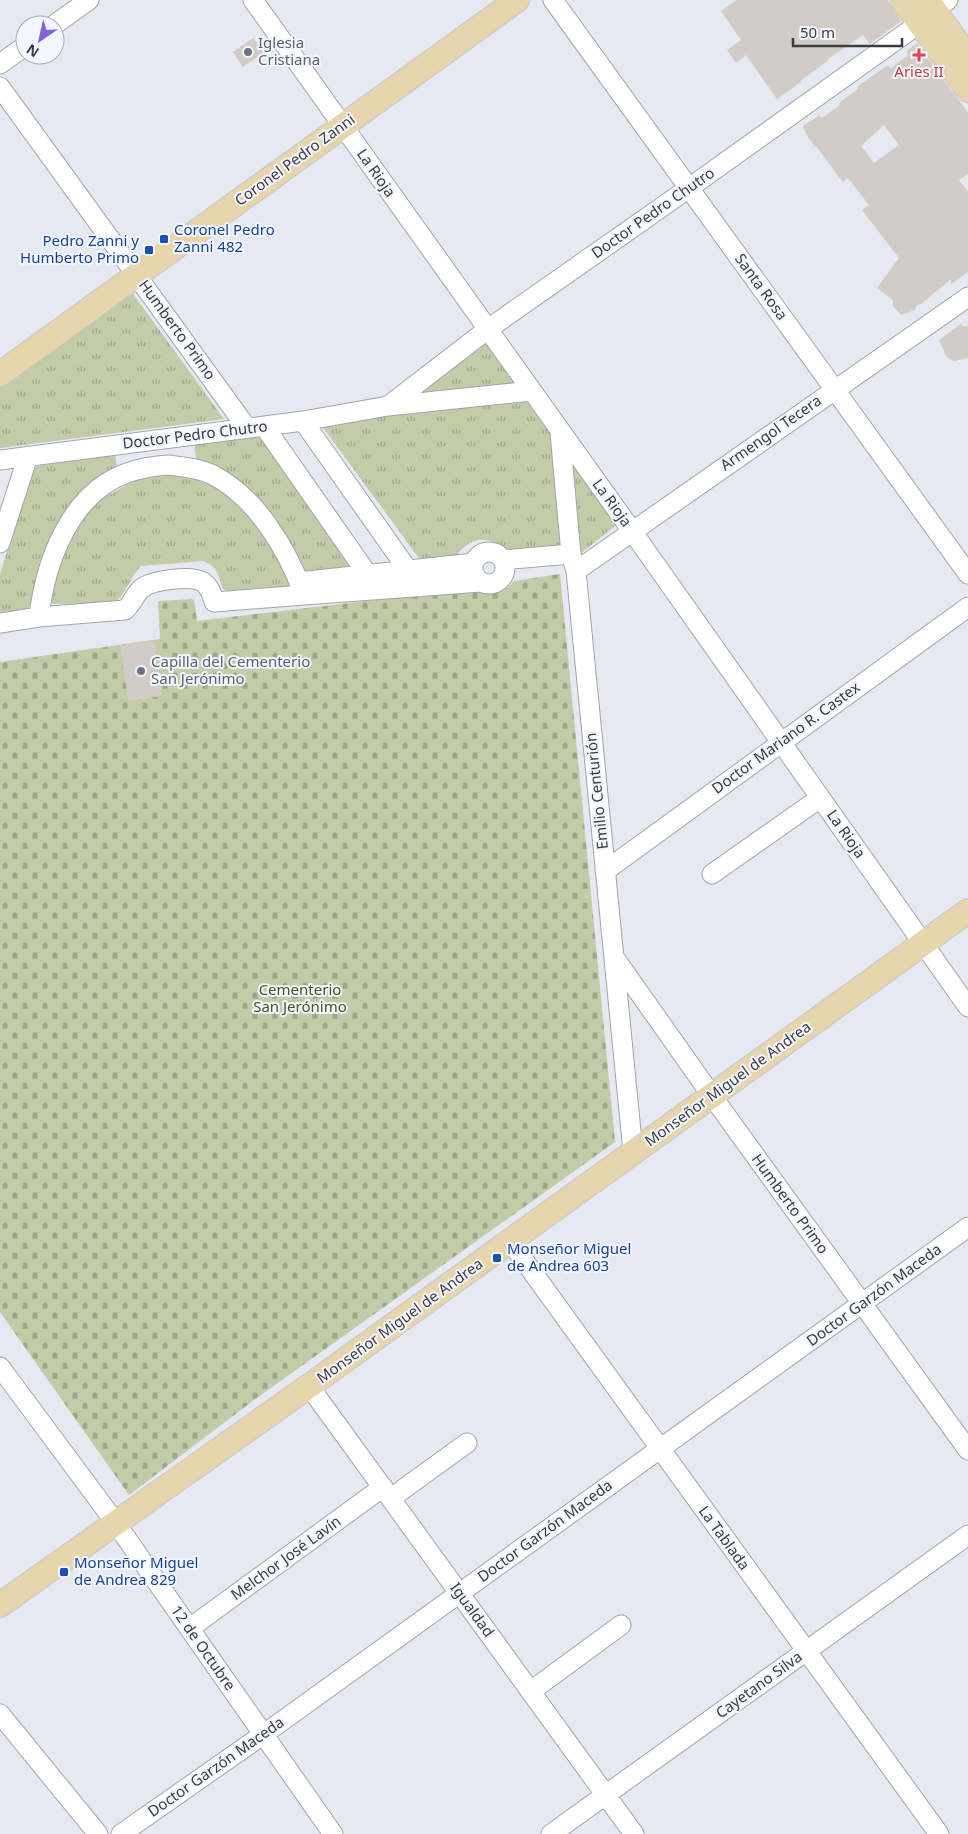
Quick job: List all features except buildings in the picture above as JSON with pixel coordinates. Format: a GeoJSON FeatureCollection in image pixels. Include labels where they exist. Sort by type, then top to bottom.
{"type":"FeatureCollection","features":[{"type":"Feature","properties":{"kind":"main road","name":"Coronel Pedro Zanni"},"geometry":{"type":"LineString","coordinates":[[0,374],[517,0]]}},
{"type":"Feature","properties":{"kind":"main road"},"geometry":{"type":"LineString","coordinates":[[903,0],[932,8],[968,57]]}},
{"type":"Feature","properties":{"kind":"main road"},"geometry":{"type":"LineString","coordinates":[[932,8],[968,90]]}},
{"type":"Feature","properties":{"kind":"main road","name":"Monseñor Miguel de Andrea"},"geometry":{"type":"LineString","coordinates":[[0,1605],[310,1386],[968,911]]}},
{"type":"Feature","properties":{"kind":"street"},"geometry":{"type":"LineString","coordinates":[[65,17],[89,0]]}},
{"type":"Feature","properties":{"kind":"street","name":"La Rioja"},"geometry":{"type":"LineString","coordinates":[[253,0],[632,531],[968,1008]]}},
{"type":"Feature","properties":{"kind":"street","name":"Santa Rosa"},"geometry":{"type":"LineString","coordinates":[[553,0],[968,574]]}},
{"type":"Feature","properties":{"kind":"street","name":"Doctor Pedro Chutro"},"geometry":{"type":"LineString","coordinates":[[388,406],[488,329],[689,188],[932,8]]}},
{"type":"Feature","properties":{"kind":"street"},"geometry":{"type":"LineString","coordinates":[[0,64],[15,53]]}},
{"type":"Feature","properties":{"kind":"street","name":"Humberto Primo"},"geometry":{"type":"LineString","coordinates":[[0,87],[137,275],[256,427],[368,575],[381,589]]}},
{"type":"Feature","properties":{"kind":"street","name":"Armengol Tecera"},"geometry":{"type":"LineString","coordinates":[[573,562],[632,531],[968,297]]}},
{"type":"Feature","properties":{"kind":"street","name":"Doctor Pedro Chutro"},"geometry":{"type":"LineString","coordinates":[[0,460],[303,421],[388,406],[532,391]]}},
{"type":"Feature","properties":{"kind":"street"},"geometry":{"type":"LineString","coordinates":[[303,421],[420,587]]}},
{"type":"Feature","properties":{"kind":"street","name":"Emilio Centurión"},"geometry":{"type":"LineString","coordinates":[[560,430],[633,1152]]}},
{"type":"Feature","properties":{"kind":"street"},"geometry":{"type":"LineString","coordinates":[[150,441],[153,466]]}},
{"type":"Feature","properties":{"kind":"street"},"geometry":{"type":"LineString","coordinates":[[0,543],[28,456]]}},
{"type":"Feature","properties":{"kind":"street"},"geometry":{"type":"LineString","coordinates":[[39,617],[54,553],[75,515],[105,483],[125,473],[153,466],[190,467],[211,474],[230,486],[246,500],[270,530],[302,588]]}},
{"type":"Feature","properties":{"kind":"street"},"geometry":{"type":"LineString","coordinates":[[481,582],[474,574],[474,563],[485,552],[495,553],[504,560],[573,562]]}},
{"type":"Feature","properties":{"kind":"street"},"geometry":{"type":"LineString","coordinates":[[302,588],[381,589],[481,582],[492,584],[501,580],[506,570],[504,560]]}},
{"type":"Feature","properties":{"kind":"street"},"geometry":{"type":"LineString","coordinates":[[0,624],[39,617],[125,610],[142,588],[158,581],[193,578],[202,581],[208,586],[214,602],[368,575],[474,563]]}},
{"type":"Feature","properties":{"kind":"street","name":"Doctor Mariano R. Castex"},"geometry":{"type":"LineString","coordinates":[[605,870],[968,607]]}},
{"type":"Feature","properties":{"kind":"street"},"geometry":{"type":"LineString","coordinates":[[712,874],[820,798]]}},
{"type":"Feature","properties":{"kind":"street","name":"Humberto Primo"},"geometry":{"type":"LineString","coordinates":[[614,956],[712,1096],[968,1450]]}},
{"type":"Feature","properties":{"kind":"street","name":"Doctor Garzón Maceda"},"geometry":{"type":"LineString","coordinates":[[122,1834],[264,1734],[968,1227]]}},
{"type":"Feature","properties":{"kind":"street","name":"La Tablada"},"geometry":{"type":"LineString","coordinates":[[510,1241],[939,1834]]}},
{"type":"Feature","properties":{"kind":"street","name":"12 de Octubre"},"geometry":{"type":"LineString","coordinates":[[0,1366],[115,1522],[333,1834]]}},
{"type":"Feature","properties":{"kind":"street","name":"Igualdad"},"geometry":{"type":"LineString","coordinates":[[310,1386],[634,1834]]}},
{"type":"Feature","properties":{"kind":"street","name":"Melchor José Lavín"},"geometry":{"type":"LineString","coordinates":[[190,1628],[387,1493],[467,1443]]}},
{"type":"Feature","properties":{"kind":"street","name":"Cayetano Silva"},"geometry":{"type":"LineString","coordinates":[[551,1834],[968,1535]]}},
{"type":"Feature","properties":{"kind":"street"},"geometry":{"type":"LineString","coordinates":[[531,1692],[621,1625]]}},
{"type":"Feature","properties":{"kind":"street"},"geometry":{"type":"LineString","coordinates":[[0,1714],[98,1834]]}},
{"type":"Feature","properties":{"kind":"green space"},"geometry":{"type":"Polygon","coordinates":[[[131,291],[224,419],[0,448],[0,387],[131,291]]]}},
{"type":"Feature","properties":{"kind":"green space"},"geometry":{"type":"Polygon","coordinates":[[[485,341],[516,383],[417,395],[485,341]]]}},
{"type":"Feature","properties":{"kind":"green space"},"geometry":{"type":"Polygon","coordinates":[[[529,397],[555,432],[563,549],[515,555],[496,543],[483,540],[469,544],[461,550],[453,561],[424,565],[319,422],[529,397]]]}},
{"type":"Feature","properties":{"kind":"green space"},"geometry":{"type":"Polygon","coordinates":[[[263,434],[356,570],[306,577],[287,548],[197,464],[194,442],[263,434]]]}},
{"type":"Feature","properties":{"kind":"green space"},"geometry":{"type":"Polygon","coordinates":[[[115,453],[117,469],[96,479],[85,489],[48,553],[26,616],[0,616],[0,574],[34,467],[115,453]]]}},
{"type":"Feature","properties":{"kind":"green space"},"geometry":{"type":"Polygon","coordinates":[[[568,453],[619,523],[580,554],[568,453]]]}},
{"type":"Feature","properties":{"kind":"green space"},"geometry":{"type":"Polygon","coordinates":[[[168,473],[215,482],[262,526],[293,589],[231,592],[223,589],[215,569],[203,561],[141,566],[115,603],[46,604],[47,596],[72,533],[96,502],[134,481],[168,473]]]}},
{"type":"Feature","properties":{"kind":"green space","name":"Cementerio San Jerónimo"},"geometry":{"type":"Polygon","coordinates":[[[560,574],[615,1142],[254,1400],[129,1495],[0,1312],[0,662],[160,639],[158,601],[194,599],[197,621],[476,588],[492,593],[506,589],[514,581],[560,574]]]}},
{"type":"Feature","properties":{"kind":"place","name":"Iglesia Cristiana"},"geometry":{"type":"Point","coordinates":[248,52]}},
{"type":"Feature","properties":{"kind":"place","name":"Aries II"},"geometry":{"type":"Point","coordinates":[919,55]}},
{"type":"Feature","properties":{"kind":"place","name":"Coronel Pedro Zanni 482"},"geometry":{"type":"Point","coordinates":[164,239]}},
{"type":"Feature","properties":{"kind":"place","name":"Pedro Zanni y Humberto Primo"},"geometry":{"type":"Point","coordinates":[149,250]}},
{"type":"Feature","properties":{"kind":"place","name":"Capilla del Cementerio San Jerónimo"},"geometry":{"type":"Point","coordinates":[141,671]}},
{"type":"Feature","properties":{"kind":"place","name":"Monseñor Miguel de Andrea 603"},"geometry":{"type":"Point","coordinates":[497,1258]}},
{"type":"Feature","properties":{"kind":"place","name":"Monseñor Miguel de Andrea 829"},"geometry":{"type":"Point","coordinates":[64,1572]}}]}
